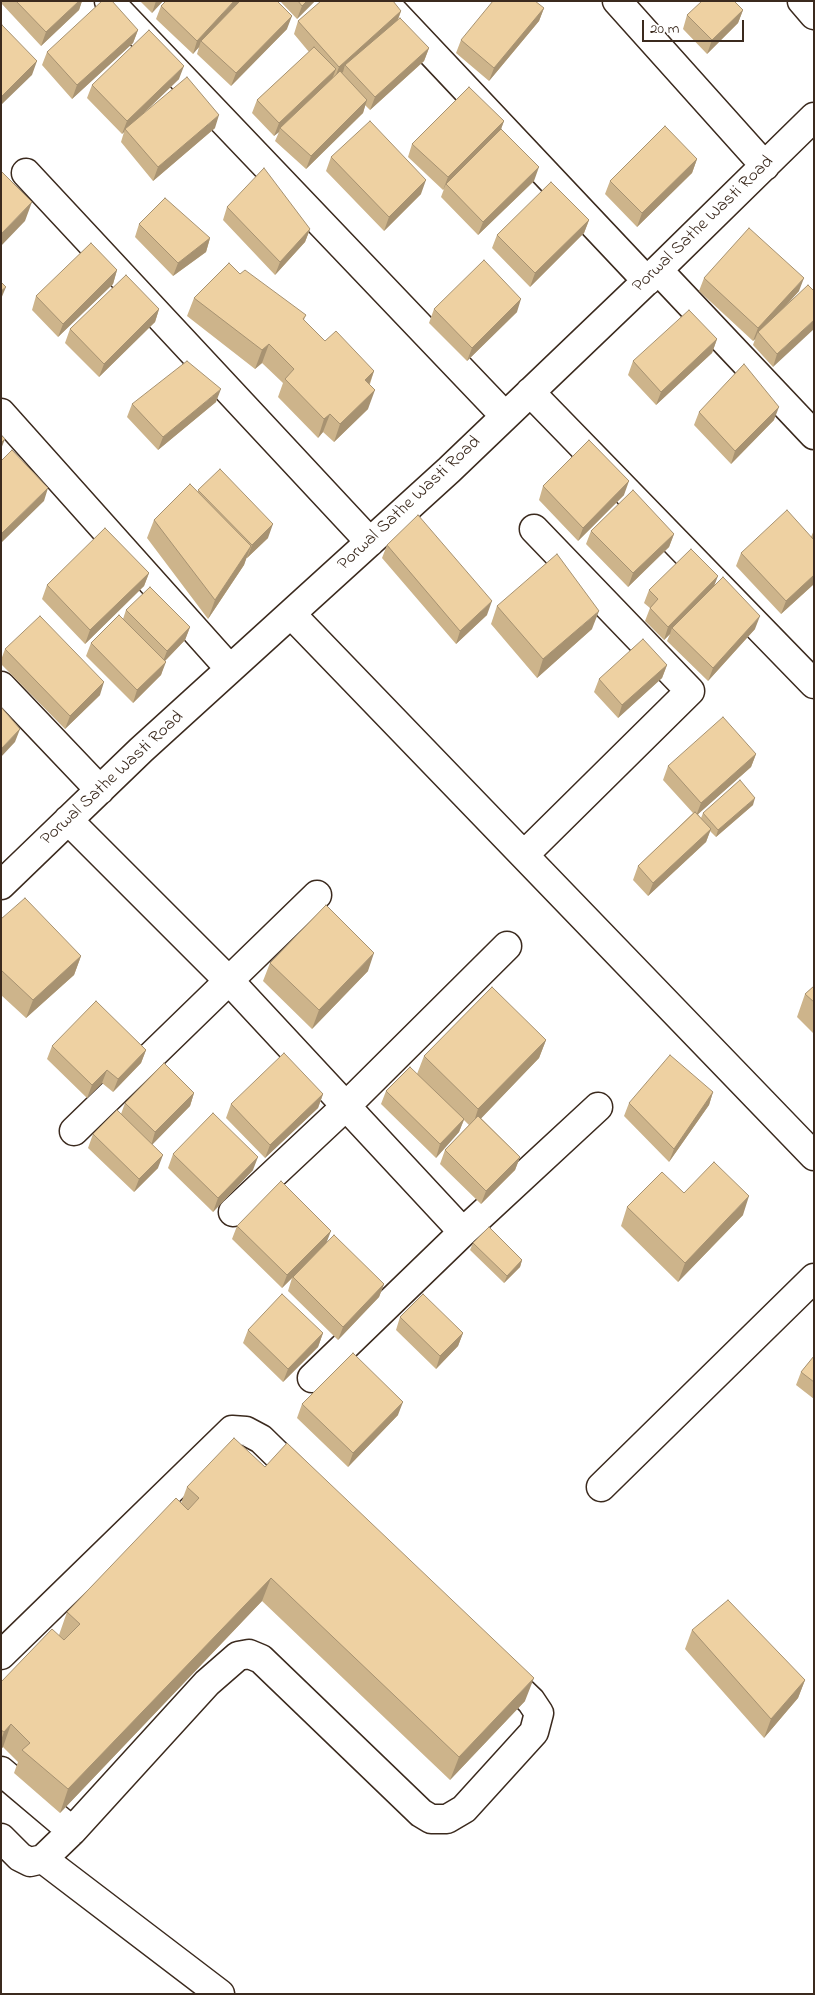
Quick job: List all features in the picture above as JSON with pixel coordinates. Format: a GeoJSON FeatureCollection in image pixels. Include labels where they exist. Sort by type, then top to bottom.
{"type":"FeatureCollection","features":[{"type":"Feature","properties":{"kind":"street"},"geometry":{"type":"LineString","coordinates":[[109,1],[505,416]]}},
{"type":"Feature","properties":{"kind":"street"},"geometry":{"type":"LineString","coordinates":[[383,1],[653,276],[814,435]]}},
{"type":"Feature","properties":{"kind":"street"},"geometry":{"type":"LineString","coordinates":[[618,1],[765,166]]}},
{"type":"Feature","properties":{"kind":"street"},"geometry":{"type":"LineString","coordinates":[[802,1],[814,15]]}},
{"type":"Feature","properties":{"kind":"street","name":"Porwal Sathe Wasti Road"},"geometry":{"type":"LineString","coordinates":[[1,885],[230,669],[505,416],[653,276],[814,118]]}},
{"type":"Feature","properties":{"kind":"street"},"geometry":{"type":"LineString","coordinates":[[26,173],[370,542]]}},
{"type":"Feature","properties":{"kind":"street"},"geometry":{"type":"LineString","coordinates":[[530,392],[814,684]]}},
{"type":"Feature","properties":{"kind":"street"},"geometry":{"type":"LineString","coordinates":[[1,414],[230,669]]}},
{"type":"Feature","properties":{"kind":"street"},"geometry":{"type":"LineString","coordinates":[[524,855],[690,691],[534,529]]}},
{"type":"Feature","properties":{"kind":"street"},"geometry":{"type":"LineString","coordinates":[[291,614],[814,1156]]}},
{"type":"Feature","properties":{"kind":"street"},"geometry":{"type":"LineString","coordinates":[[1,686],[100,790]]}},
{"type":"Feature","properties":{"kind":"street"},"geometry":{"type":"LineString","coordinates":[[68,820],[230,982],[463,1232]]}},
{"type":"Feature","properties":{"kind":"street"},"geometry":{"type":"LineString","coordinates":[[74,1131],[230,982],[317,895]]}},
{"type":"Feature","properties":{"kind":"street"},"geometry":{"type":"LineString","coordinates":[[233,1212],[345,1107],[507,946]]}},
{"type":"Feature","properties":{"kind":"street"},"geometry":{"type":"LineString","coordinates":[[312,1378],[463,1232],[598,1107]]}},
{"type":"Feature","properties":{"kind":"street"},"geometry":{"type":"LineString","coordinates":[[601,1487],[814,1278]]}},
{"type":"Feature","properties":{"kind":"street"},"geometry":{"type":"LineString","coordinates":[[1,1655],[232,1430],[246,1431],[261,1439],[325,1501]]}},
{"type":"Feature","properties":{"kind":"street"},"geometry":{"type":"LineString","coordinates":[[1,1838],[20,1857],[30,1862],[43,1859],[72,1831],[207,1683],[238,1656],[249,1654],[261,1659],[421,1813],[431,1819],[447,1819],[464,1809],[534,1732],[539,1713],[531,1701],[481,1652]]}},
{"type":"Feature","properties":{"kind":"street"},"geometry":{"type":"LineString","coordinates":[[1,1771],[72,1831]]}},
{"type":"Feature","properties":{"kind":"street"},"geometry":{"type":"LineString","coordinates":[[43,1859],[220,1994]]}},
{"type":"Feature","properties":{"kind":"building"},"geometry":{"type":"Polygon","coordinates":[[[16,1],[79,1],[46,32],[16,1]]]}},
{"type":"Feature","properties":{"kind":"building"},"geometry":{"type":"Polygon","coordinates":[[[102,1],[112,1],[138,30],[77,85],[47,52],[102,1]]]}},
{"type":"Feature","properties":{"kind":"building"},"geometry":{"type":"Polygon","coordinates":[[[166,1],[234,1],[197,41],[161,6],[166,1]]]}},
{"type":"Feature","properties":{"kind":"building"},"geometry":{"type":"Polygon","coordinates":[[[240,1],[277,1],[292,16],[236,73],[201,41],[240,1]]]}},
{"type":"Feature","properties":{"kind":"building"},"geometry":{"type":"Polygon","coordinates":[[[298,1],[307,1],[302,6],[298,1]]]}},
{"type":"Feature","properties":{"kind":"building"},"geometry":{"type":"Polygon","coordinates":[[[321,1],[393,1],[401,11],[339,67],[298,21],[321,1]]]}},
{"type":"Feature","properties":{"kind":"building"},"geometry":{"type":"Polygon","coordinates":[[[493,1],[535,1],[544,8],[494,68],[461,40],[493,1]]]}},
{"type":"Feature","properties":{"kind":"building"},"geometry":{"type":"Polygon","coordinates":[[[702,1],[734,1],[743,10],[712,40],[687,15],[702,1]]]}},
{"type":"Feature","properties":{"kind":"building"},"geometry":{"type":"Polygon","coordinates":[[[400,18],[429,48],[375,97],[345,65],[400,18]]]}},
{"type":"Feature","properties":{"kind":"building"},"geometry":{"type":"Polygon","coordinates":[[[1,26],[37,61],[1,97],[1,26]]]}},
{"type":"Feature","properties":{"kind":"building"},"geometry":{"type":"Polygon","coordinates":[[[149,30],[184,66],[127,121],[92,85],[149,30]]]}},
{"type":"Feature","properties":{"kind":"building"},"geometry":{"type":"Polygon","coordinates":[[[314,47],[336,69],[279,123],[257,100],[314,47]]]}},
{"type":"Feature","properties":{"kind":"building"},"geometry":{"type":"Polygon","coordinates":[[[340,71],[367,100],[311,156],[280,128],[340,71]]]}},
{"type":"Feature","properties":{"kind":"building"},"geometry":{"type":"Polygon","coordinates":[[[187,77],[219,115],[158,167],[125,129],[187,77]]]}},
{"type":"Feature","properties":{"kind":"building"},"geometry":{"type":"Polygon","coordinates":[[[469,87],[504,121],[448,177],[412,144],[469,87]]]}},
{"type":"Feature","properties":{"kind":"building"},"geometry":{"type":"Polygon","coordinates":[[[370,121],[426,180],[389,217],[331,157],[370,121]]]}},
{"type":"Feature","properties":{"kind":"building"},"geometry":{"type":"Polygon","coordinates":[[[665,126],[697,159],[642,213],[610,181],[665,126]]]}},
{"type":"Feature","properties":{"kind":"building"},"geometry":{"type":"Polygon","coordinates":[[[501,129],[539,167],[483,222],[446,184],[501,129]]]}},
{"type":"Feature","properties":{"kind":"building"},"geometry":{"type":"Polygon","coordinates":[[[264,168],[310,229],[280,262],[227,207],[264,168]]]}},
{"type":"Feature","properties":{"kind":"building"},"geometry":{"type":"Polygon","coordinates":[[[1,171],[32,202],[1,234],[1,171]]]}},
{"type":"Feature","properties":{"kind":"building"},"geometry":{"type":"Polygon","coordinates":[[[551,182],[589,220],[535,273],[497,235],[551,182]]]}},
{"type":"Feature","properties":{"kind":"building"},"geometry":{"type":"Polygon","coordinates":[[[165,198],[210,238],[178,263],[139,224],[165,198]]]}},
{"type":"Feature","properties":{"kind":"building"},"geometry":{"type":"Polygon","coordinates":[[[749,228],[804,278],[758,328],[704,278],[749,228]]]}},
{"type":"Feature","properties":{"kind":"building"},"geometry":{"type":"Polygon","coordinates":[[[91,243],[117,270],[63,324],[36,296],[91,243]]]}},
{"type":"Feature","properties":{"kind":"building"},"geometry":{"type":"Polygon","coordinates":[[[484,260],[521,299],[472,348],[434,309],[484,260]]]}},
{"type":"Feature","properties":{"kind":"building"},"geometry":{"type":"Polygon","coordinates":[[[229,263],[240,274],[245,270],[306,315],[303,319],[325,341],[336,331],[374,371],[365,380],[375,390],[340,424],[330,414],[324,419],[285,379],[294,369],[269,344],[262,350],[194,298],[229,263]]]}},
{"type":"Feature","properties":{"kind":"building"},"geometry":{"type":"Polygon","coordinates":[[[126,275],[159,309],[104,364],[70,329],[126,275]]]}},
{"type":"Feature","properties":{"kind":"building"},"geometry":{"type":"Polygon","coordinates":[[[1,282],[6,287],[1,291],[1,282]]]}},
{"type":"Feature","properties":{"kind":"building"},"geometry":{"type":"Polygon","coordinates":[[[808,285],[814,291],[814,320],[777,354],[758,332],[808,285]]]}},
{"type":"Feature","properties":{"kind":"building"},"geometry":{"type":"Polygon","coordinates":[[[689,310],[717,339],[661,392],[633,361],[689,310]]]}},
{"type":"Feature","properties":{"kind":"building"},"geometry":{"type":"Polygon","coordinates":[[[187,361],[221,389],[163,437],[132,404],[187,361]]]}},
{"type":"Feature","properties":{"kind":"building"},"geometry":{"type":"Polygon","coordinates":[[[744,364],[779,407],[735,451],[699,412],[744,364]]]}},
{"type":"Feature","properties":{"kind":"building"},"geometry":{"type":"Polygon","coordinates":[[[1,435],[5,439],[1,443],[1,435]]]}},
{"type":"Feature","properties":{"kind":"building"},"geometry":{"type":"Polygon","coordinates":[[[589,440],[629,481],[583,528],[543,486],[589,440]]]}},
{"type":"Feature","properties":{"kind":"building"},"geometry":{"type":"Polygon","coordinates":[[[12,450],[48,488],[2,533],[1,461],[12,450]]]}},
{"type":"Feature","properties":{"kind":"building"},"geometry":{"type":"Polygon","coordinates":[[[220,469],[273,524],[252,545],[198,490],[220,469]]]}},
{"type":"Feature","properties":{"kind":"building"},"geometry":{"type":"Polygon","coordinates":[[[190,484],[251,546],[215,600],[154,520],[190,484]]]}},
{"type":"Feature","properties":{"kind":"building"},"geometry":{"type":"Polygon","coordinates":[[[633,490],[674,534],[633,573],[591,531],[633,490]]]}},
{"type":"Feature","properties":{"kind":"building"},"geometry":{"type":"Polygon","coordinates":[[[787,510],[814,540],[814,575],[786,601],[741,553],[787,510]]]}},
{"type":"Feature","properties":{"kind":"building"},"geometry":{"type":"Polygon","coordinates":[[[418,515],[492,601],[460,631],[387,545],[418,515]]]}},
{"type":"Feature","properties":{"kind":"building"},"geometry":{"type":"Polygon","coordinates":[[[105,528],[149,573],[90,630],[47,585],[105,528]]]}},
{"type":"Feature","properties":{"kind":"building"},"geometry":{"type":"Polygon","coordinates":[[[691,549],[718,576],[668,627],[650,608],[658,599],[649,590],[691,549]]]}},
{"type":"Feature","properties":{"kind":"building"},"geometry":{"type":"Polygon","coordinates":[[[557,554],[599,611],[543,659],[497,606],[557,554]]]}},
{"type":"Feature","properties":{"kind":"building"},"geometry":{"type":"Polygon","coordinates":[[[723,577],[760,616],[713,668],[672,628],[723,577]]]}},
{"type":"Feature","properties":{"kind":"building"},"geometry":{"type":"Polygon","coordinates":[[[150,587],[190,627],[167,651],[126,610],[150,587]]]}},
{"type":"Feature","properties":{"kind":"building"},"geometry":{"type":"Polygon","coordinates":[[[119,615],[166,662],[137,690],[91,643],[119,615]]]}},
{"type":"Feature","properties":{"kind":"building"},"geometry":{"type":"Polygon","coordinates":[[[40,616],[104,682],[70,716],[5,649],[40,616]]]}},
{"type":"Feature","properties":{"kind":"building"},"geometry":{"type":"Polygon","coordinates":[[[643,639],[667,665],[622,705],[599,679],[643,639]]]}},
{"type":"Feature","properties":{"kind":"building"},"geometry":{"type":"Polygon","coordinates":[[[1,707],[20,729],[1,749],[1,707]]]}},
{"type":"Feature","properties":{"kind":"building"},"geometry":{"type":"Polygon","coordinates":[[[723,717],[756,754],[701,803],[668,766],[723,717]]]}},
{"type":"Feature","properties":{"kind":"building"},"geometry":{"type":"Polygon","coordinates":[[[740,780],[755,798],[718,830],[703,813],[740,780]]]}},
{"type":"Feature","properties":{"kind":"building"},"geometry":{"type":"Polygon","coordinates":[[[695,812],[711,829],[653,883],[638,866],[695,812]]]}},
{"type":"Feature","properties":{"kind":"building"},"geometry":{"type":"Polygon","coordinates":[[[25,898],[81,956],[33,1000],[1,970],[1,919],[25,898]]]}},
{"type":"Feature","properties":{"kind":"building"},"geometry":{"type":"Polygon","coordinates":[[[326,905],[374,953],[319,1010],[270,963],[326,905]]]}},
{"type":"Feature","properties":{"kind":"building"},"geometry":{"type":"Polygon","coordinates":[[[814,986],[814,1002],[805,994],[814,986]]]}},
{"type":"Feature","properties":{"kind":"building"},"geometry":{"type":"Polygon","coordinates":[[[492,987],[546,1040],[478,1109],[424,1056],[492,987]]]}},
{"type":"Feature","properties":{"kind":"building"},"geometry":{"type":"Polygon","coordinates":[[[96,1001],[146,1050],[118,1079],[107,1070],[92,1085],[52,1046],[96,1001]]]}},
{"type":"Feature","properties":{"kind":"building"},"geometry":{"type":"Polygon","coordinates":[[[284,1053],[323,1094],[270,1145],[231,1104],[284,1053]]]}},
{"type":"Feature","properties":{"kind":"building"},"geometry":{"type":"Polygon","coordinates":[[[670,1055],[713,1092],[674,1149],[629,1103],[670,1055]]]}},
{"type":"Feature","properties":{"kind":"building"},"geometry":{"type":"Polygon","coordinates":[[[164,1063],[194,1093],[155,1132],[125,1103],[164,1063]]]}},
{"type":"Feature","properties":{"kind":"building"},"geometry":{"type":"Polygon","coordinates":[[[410,1067],[464,1119],[440,1144],[386,1091],[410,1067]]]}},
{"type":"Feature","properties":{"kind":"building"},"geometry":{"type":"Polygon","coordinates":[[[117,1110],[163,1155],[139,1179],[93,1134],[117,1110]]]}},
{"type":"Feature","properties":{"kind":"building"},"geometry":{"type":"Polygon","coordinates":[[[213,1113],[258,1157],[218,1198],[173,1154],[213,1113]]]}},
{"type":"Feature","properties":{"kind":"building"},"geometry":{"type":"Polygon","coordinates":[[[478,1116],[520,1157],[486,1191],[445,1150],[478,1116]]]}},
{"type":"Feature","properties":{"kind":"building"},"geometry":{"type":"Polygon","coordinates":[[[714,1162],[749,1196],[685,1263],[627,1207],[662,1172],[684,1193],[714,1162]]]}},
{"type":"Feature","properties":{"kind":"building"},"geometry":{"type":"Polygon","coordinates":[[[281,1181],[331,1231],[287,1275],[237,1226],[281,1181]]]}},
{"type":"Feature","properties":{"kind":"building"},"geometry":{"type":"Polygon","coordinates":[[[489,1227],[522,1260],[507,1276],[473,1243],[489,1227]]]}},
{"type":"Feature","properties":{"kind":"building"},"geometry":{"type":"Polygon","coordinates":[[[334,1235],[384,1284],[343,1327],[293,1277],[334,1235]]]}},
{"type":"Feature","properties":{"kind":"building"},"geometry":{"type":"Polygon","coordinates":[[[282,1294],[323,1333],[288,1369],[248,1330],[282,1294]]]}},
{"type":"Feature","properties":{"kind":"building"},"geometry":{"type":"Polygon","coordinates":[[[423,1294],[463,1333],[440,1356],[400,1317],[423,1294]]]}},
{"type":"Feature","properties":{"kind":"building"},"geometry":{"type":"Polygon","coordinates":[[[353,1353],[403,1402],[353,1453],[302,1404],[353,1353]]]}},
{"type":"Feature","properties":{"kind":"building"},"geometry":{"type":"Polygon","coordinates":[[[814,1356],[814,1382],[801,1372],[814,1356]]]}},
{"type":"Feature","properties":{"kind":"building"},"geometry":{"type":"Polygon","coordinates":[[[234,1438],[265,1467],[287,1443],[534,1678],[459,1757],[271,1578],[68,1789],[22,1750],[30,1743],[11,1724],[4,1732],[1,1730],[1,1682],[52,1629],[64,1640],[80,1624],[67,1612],[176,1498],[188,1510],[199,1498],[187,1487],[234,1438]]]}},
{"type":"Feature","properties":{"kind":"building"},"geometry":{"type":"Polygon","coordinates":[[[728,1600],[805,1680],[771,1719],[692,1630],[728,1600]]]}}]}
